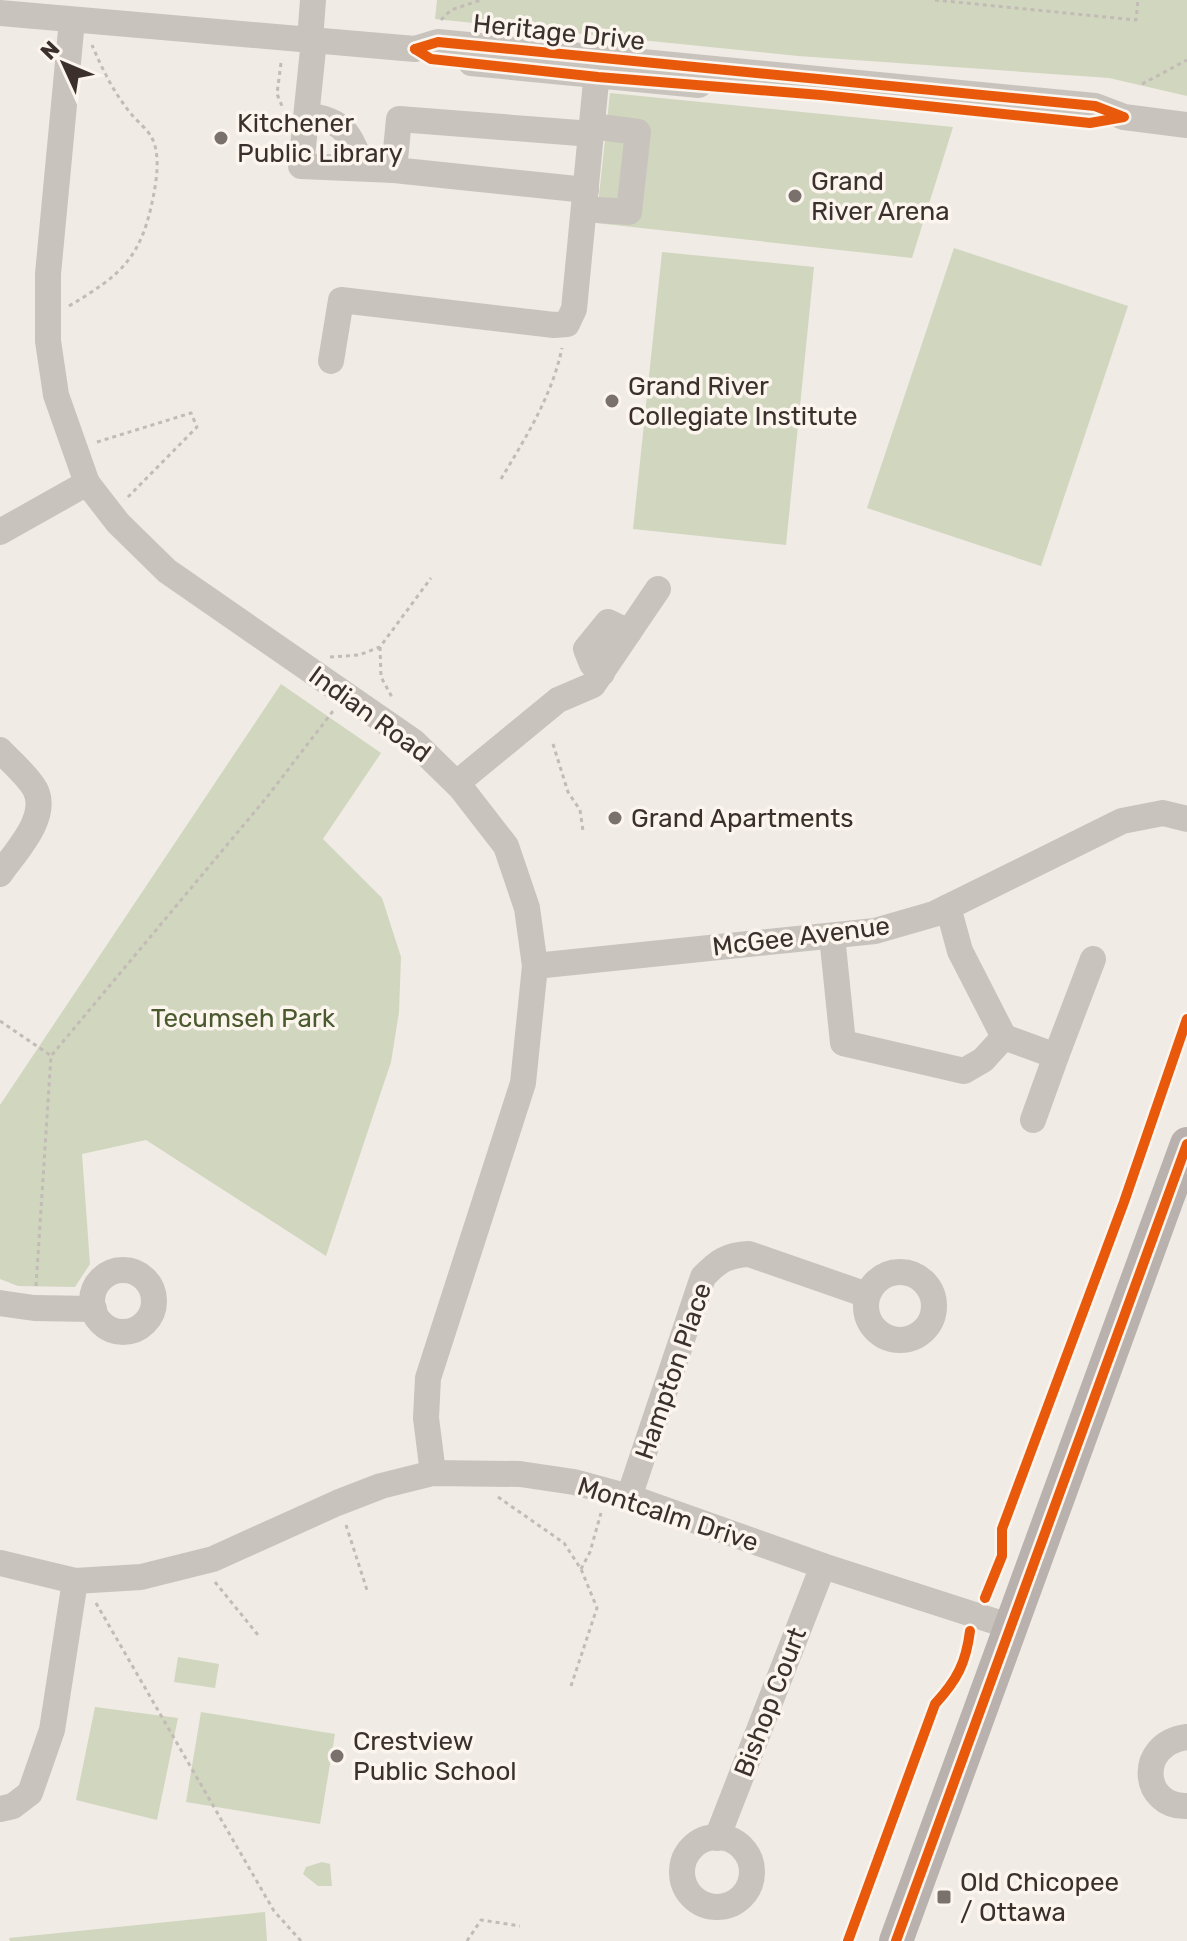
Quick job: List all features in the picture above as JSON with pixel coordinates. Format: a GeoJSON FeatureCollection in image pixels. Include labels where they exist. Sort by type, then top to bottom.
{"type":"FeatureCollection","features":[{"type":"Feature","properties":{"kind":"main road"},"geometry":{"type":"LineString","coordinates":[[896,1941],[1187,1144]]}},
{"type":"Feature","properties":{"kind":"street"},"geometry":{"type":"LineString","coordinates":[[313,0],[312,40],[294,111],[301,166],[394,170],[585,199],[629,212],[638,132],[399,119],[394,170]]}},
{"type":"Feature","properties":{"kind":"street","name":"Heritage Drive"},"geometry":{"type":"LineString","coordinates":[[0,13],[415,49],[438,42],[598,67],[821,87],[1095,106],[1124,117],[1187,125]]}},
{"type":"Feature","properties":{"kind":"street","name":"Indian Road"},"geometry":{"type":"LineString","coordinates":[[72,20],[48,274],[48,341],[56,395],[87,483],[118,523],[167,571],[414,742],[457,783],[506,846],[527,908],[535,966],[523,1083],[428,1378],[426,1418],[433,1473]]}},
{"type":"Feature","properties":{"kind":"street"},"geometry":{"type":"LineString","coordinates":[[331,361],[341,300],[567,324],[574,309],[598,67]]}},
{"type":"Feature","properties":{"kind":"street"},"geometry":{"type":"LineString","coordinates":[[294,111],[335,121],[351,139],[364,168]]}},
{"type":"Feature","properties":{"kind":"street"},"geometry":{"type":"LineString","coordinates":[[0,532],[87,483]]}},
{"type":"Feature","properties":{"kind":"street"},"geometry":{"type":"LineString","coordinates":[[457,783],[558,700],[593,685],[658,589]]}},
{"type":"Feature","properties":{"kind":"street"},"geometry":{"type":"LineString","coordinates":[[0,750],[34,788],[39,803],[38,817],[0,874]]}},
{"type":"Feature","properties":{"kind":"street","name":"McGee Avenue"},"geometry":{"type":"LineString","coordinates":[[535,966],[875,931],[934,914],[1122,821],[1163,813],[1187,819]]}},
{"type":"Feature","properties":{"kind":"street"},"geometry":{"type":"LineString","coordinates":[[948,907],[960,951],[1004,1037],[1056,1056]]}},
{"type":"Feature","properties":{"kind":"street"},"geometry":{"type":"LineString","coordinates":[[832,936],[843,1043],[964,1071],[983,1060],[1004,1037]]}},
{"type":"Feature","properties":{"kind":"street"},"geometry":{"type":"LineString","coordinates":[[1033,1120],[1093,959]]}},
{"type":"Feature","properties":{"kind":"street","name":"Hampton Place"},"geometry":{"type":"LineString","coordinates":[[618,1494],[703,1277],[718,1261],[733,1255],[749,1254],[867,1295]]}},
{"type":"Feature","properties":{"kind":"street"},"geometry":{"type":"LineString","coordinates":[[0,1303],[34,1308],[94,1309]]}},
{"type":"Feature","properties":{"kind":"street","name":"Montcalm Drive"},"geometry":{"type":"LineString","coordinates":[[0,1563],[75,1581],[141,1577],[213,1559],[381,1486],[433,1473],[520,1474],[574,1482],[618,1494],[823,1566],[1009,1626]]}},
{"type":"Feature","properties":{"kind":"street","name":"Bishop Court"},"geometry":{"type":"LineString","coordinates":[[717,1838],[823,1566]]}},
{"type":"Feature","properties":{"kind":"street"},"geometry":{"type":"LineString","coordinates":[[0,1809],[13,1806],[30,1793],[52,1730],[75,1581]]}},
{"type":"Feature","properties":{"kind":"street"},"geometry":{"type":"LineString","coordinates":[[1187,1737],[1168,1742],[1158,1749],[1151,1764],[1150,1776],[1157,1793],[1166,1801],[1187,1806]]}},
{"type":"Feature","properties":{"kind":"path"},"geometry":{"type":"LineString","coordinates":[[436,26],[451,10],[481,0]]}},
{"type":"Feature","properties":{"kind":"path"},"geometry":{"type":"LineString","coordinates":[[935,0],[1136,20],[1138,0]]}},
{"type":"Feature","properties":{"kind":"path"},"geometry":{"type":"LineString","coordinates":[[69,306],[109,282],[131,259],[147,228],[156,182],[152,138],[106,80],[92,45]]}},
{"type":"Feature","properties":{"kind":"path"},"geometry":{"type":"LineString","coordinates":[[1142,84],[1187,60]]}},
{"type":"Feature","properties":{"kind":"path"},"geometry":{"type":"LineString","coordinates":[[281,63],[277,94],[294,111]]}},
{"type":"Feature","properties":{"kind":"path"},"geometry":{"type":"LineString","coordinates":[[501,479],[537,418],[556,374],[567,324]]}},
{"type":"Feature","properties":{"kind":"path"},"geometry":{"type":"LineString","coordinates":[[92,443],[191,413],[197,427],[125,500]]}},
{"type":"Feature","properties":{"kind":"path"},"geometry":{"type":"LineString","coordinates":[[327,658],[359,655],[380,647],[431,578]]}},
{"type":"Feature","properties":{"kind":"path"},"geometry":{"type":"LineString","coordinates":[[380,647],[381,677],[396,707]]}},
{"type":"Feature","properties":{"kind":"path"},"geometry":{"type":"LineString","coordinates":[[36,1288],[51,1056],[267,797],[346,695]]}},
{"type":"Feature","properties":{"kind":"path"},"geometry":{"type":"LineString","coordinates":[[553,744],[568,792],[580,810],[583,831]]}},
{"type":"Feature","properties":{"kind":"path"},"geometry":{"type":"LineString","coordinates":[[0,1021],[51,1056]]}},
{"type":"Feature","properties":{"kind":"path"},"geometry":{"type":"LineString","coordinates":[[581,1569],[618,1494]]}},
{"type":"Feature","properties":{"kind":"path"},"geometry":{"type":"LineString","coordinates":[[496,1496],[564,1543],[581,1569],[597,1608],[571,1686]]}},
{"type":"Feature","properties":{"kind":"path"},"geometry":{"type":"LineString","coordinates":[[337,1503],[367,1590]]}},
{"type":"Feature","properties":{"kind":"path"},"geometry":{"type":"LineString","coordinates":[[214,1582],[258,1635]]}},
{"type":"Feature","properties":{"kind":"path"},"geometry":{"type":"LineString","coordinates":[[95,1600],[274,1911],[301,1941]]}},
{"type":"Feature","properties":{"kind":"path"},"geometry":{"type":"LineString","coordinates":[[467,1941],[481,1920],[520,1926]]}},
{"type":"Feature","properties":{"kind":"green space"},"geometry":{"type":"Polygon","coordinates":[[[437,0],[1187,0],[1187,96],[1109,78],[798,56],[435,19],[437,0]]]}},
{"type":"Feature","properties":{"kind":"green space"},"geometry":{"type":"Polygon","coordinates":[[[610,93],[953,127],[912,258],[596,223],[610,93]]]}},
{"type":"Feature","properties":{"kind":"green space"},"geometry":{"type":"Polygon","coordinates":[[[954,248],[1128,306],[1041,566],[867,508],[954,248]]]}},
{"type":"Feature","properties":{"kind":"green space"},"geometry":{"type":"Polygon","coordinates":[[[662,252],[814,267],[786,545],[633,529],[662,252]]]}},
{"type":"Feature","properties":{"kind":"green space","name":"Tecumseh Park"},"geometry":{"type":"Polygon","coordinates":[[[281,684],[381,753],[323,839],[382,898],[401,957],[399,1012],[391,1062],[326,1256],[146,1140],[82,1154],[90,1264],[75,1287],[18,1286],[0,1279],[0,1105],[281,684]]]}},
{"type":"Feature","properties":{"kind":"green space"},"geometry":{"type":"Polygon","coordinates":[[[178,1657],[219,1664],[215,1688],[174,1682],[178,1657]]]}},
{"type":"Feature","properties":{"kind":"green space"},"geometry":{"type":"Polygon","coordinates":[[[95,1707],[178,1718],[157,1820],[76,1800],[95,1707]]]}},
{"type":"Feature","properties":{"kind":"green space"},"geometry":{"type":"Polygon","coordinates":[[[201,1712],[335,1734],[320,1824],[186,1802],[201,1712]]]}},
{"type":"Feature","properties":{"kind":"green space"},"geometry":{"type":"Polygon","coordinates":[[[322,1862],[330,1864],[332,1886],[318,1886],[303,1874],[306,1867],[322,1862]]]}},
{"type":"Feature","properties":{"kind":"green space"},"geometry":{"type":"Polygon","coordinates":[[[265,1912],[267,1941],[10,1941],[9,1938],[265,1912]]]}},
{"type":"Feature","properties":{"kind":"cycle path"},"geometry":{"type":"LineString","coordinates":[[415,49],[438,42],[1095,106],[1121,116]]}},
{"type":"Feature","properties":{"kind":"cycle path"},"geometry":{"type":"LineString","coordinates":[[415,49],[431,59],[598,77],[821,95],[1090,123],[1124,117]]}},
{"type":"Feature","properties":{"kind":"cycle path"},"geometry":{"type":"LineString","coordinates":[[985,1598],[1002,1556],[1002,1529],[1124,1202],[1187,1019]]}},
{"type":"Feature","properties":{"kind":"cycle path"},"geometry":{"type":"LineString","coordinates":[[896,1941],[1187,1144]]}},
{"type":"Feature","properties":{"kind":"cycle path"},"geometry":{"type":"LineString","coordinates":[[848,1941],[935,1704],[959,1670],[970,1631]]}},
{"type":"Feature","properties":{"kind":"place","name":"Kitchener Public Library"},"geometry":{"type":"Point","coordinates":[221,138]}},
{"type":"Feature","properties":{"kind":"place","name":"Grand River Arena"},"geometry":{"type":"Point","coordinates":[795,196]}},
{"type":"Feature","properties":{"kind":"place","name":"Grand River Collegiate Institute"},"geometry":{"type":"Point","coordinates":[612,401]}},
{"type":"Feature","properties":{"kind":"place","name":"Grand Apartments"},"geometry":{"type":"Point","coordinates":[615,818]}},
{"type":"Feature","properties":{"kind":"place","name":"Crestview Public School"},"geometry":{"type":"Point","coordinates":[337,1756]}},
{"type":"Feature","properties":{"kind":"place","name":"Old Chicopee / Ottawa"},"geometry":{"type":"Point","coordinates":[944,1897]}}]}
